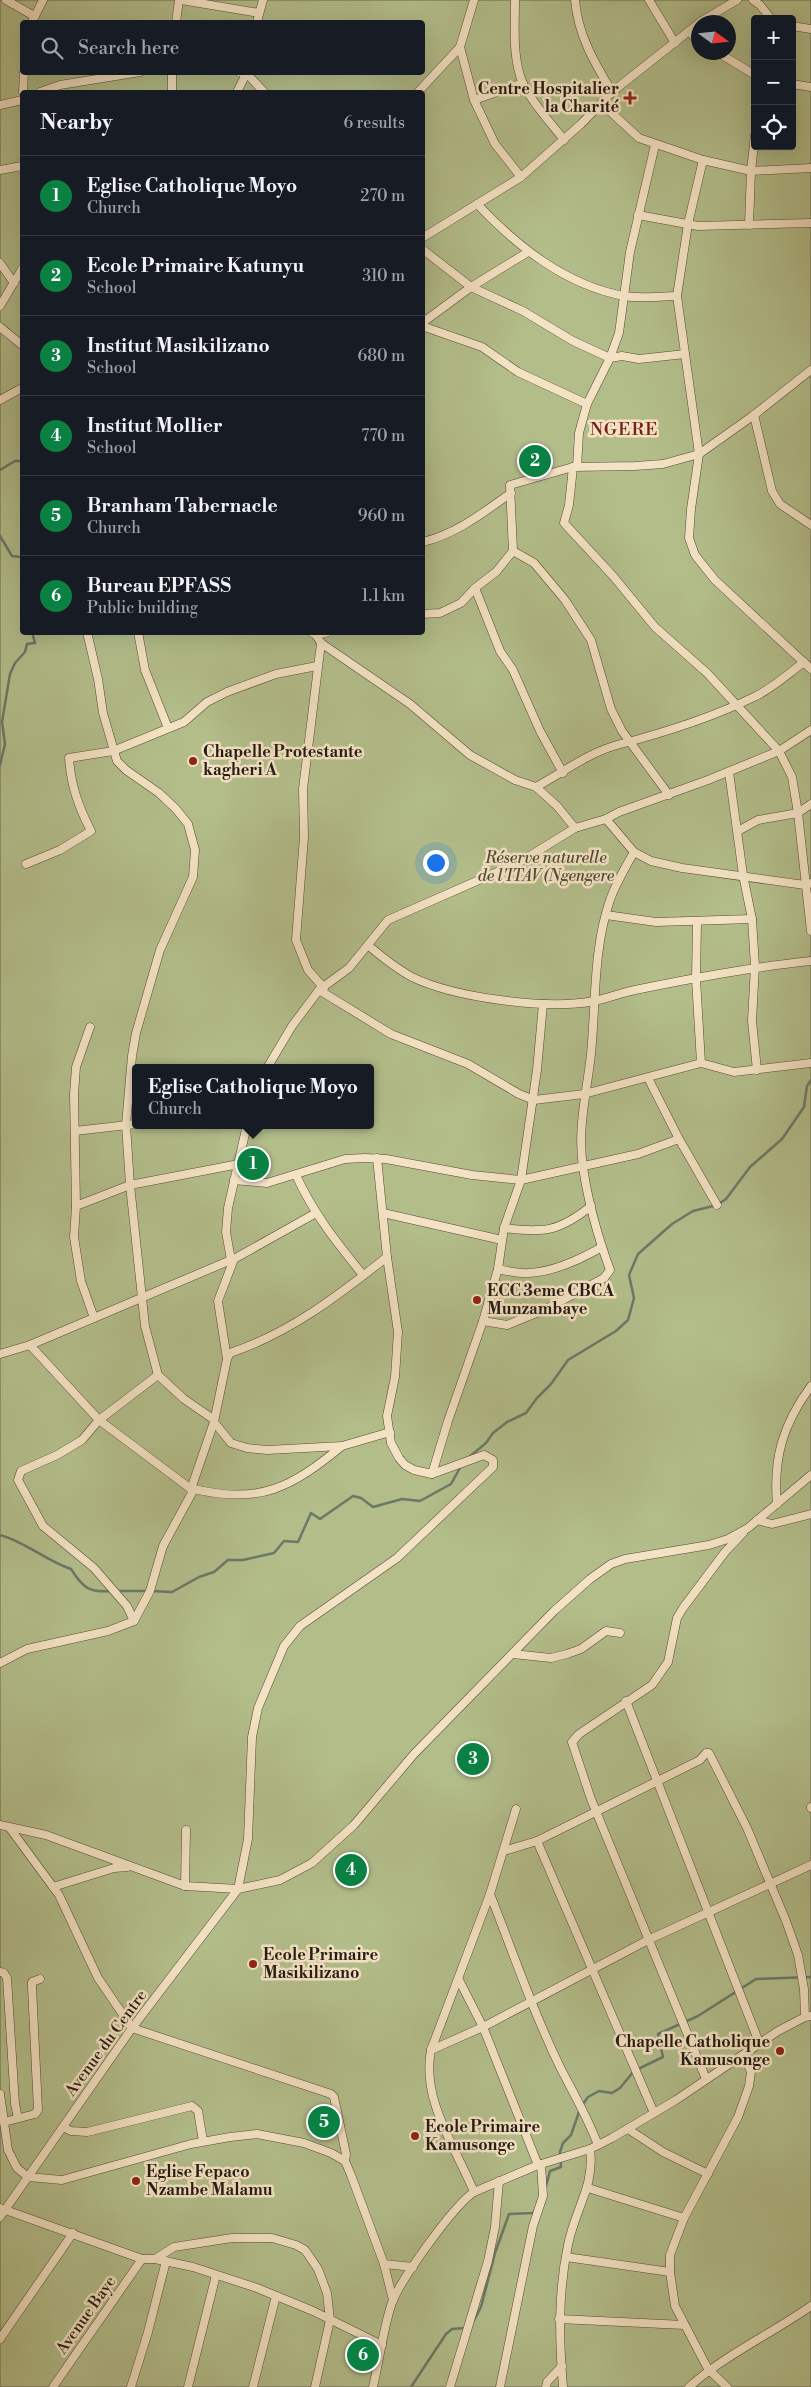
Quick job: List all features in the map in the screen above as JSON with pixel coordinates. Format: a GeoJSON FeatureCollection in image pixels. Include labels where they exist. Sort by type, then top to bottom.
{"type":"FeatureCollection","features":[{"type":"Feature","properties":{"kind":"street"},"geometry":{"type":"LineString","coordinates":[[6,0],[33,19],[43,0]]}},
{"type":"Feature","properties":{"kind":"street"},"geometry":{"type":"LineString","coordinates":[[176,20],[180,0],[258,13]]}},
{"type":"Feature","properties":{"kind":"street"},"geometry":{"type":"LineString","coordinates":[[257,20],[263,0]]}},
{"type":"Feature","properties":{"kind":"street"},"geometry":{"type":"LineString","coordinates":[[420,90],[460,46],[474,0]]}},
{"type":"Feature","properties":{"kind":"street"},"geometry":{"type":"LineString","coordinates":[[516,0],[515,51],[523,83],[538,107],[564,140]]}},
{"type":"Feature","properties":{"kind":"street"},"geometry":{"type":"LineString","coordinates":[[575,0],[577,18],[583,38],[612,92]]}},
{"type":"Feature","properties":{"kind":"street"},"geometry":{"type":"LineString","coordinates":[[649,0],[675,43]]}},
{"type":"Feature","properties":{"kind":"street"},"geometry":{"type":"LineString","coordinates":[[712,15],[737,0]]}},
{"type":"Feature","properties":{"kind":"street"},"geometry":{"type":"LineString","coordinates":[[753,0],[768,15]]}},
{"type":"Feature","properties":{"kind":"street"},"geometry":{"type":"LineString","coordinates":[[796,26],[811,28]]}},
{"type":"Feature","properties":{"kind":"street"},"geometry":{"type":"LineString","coordinates":[[425,236],[521,177],[564,140],[612,92],[689,31]]}},
{"type":"Feature","properties":{"kind":"street"},"geometry":{"type":"LineString","coordinates":[[460,46],[474,100],[495,144],[521,177]]}},
{"type":"Feature","properties":{"kind":"street"},"geometry":{"type":"LineString","coordinates":[[730,60],[751,73]]}},
{"type":"Feature","properties":{"kind":"street"},"geometry":{"type":"LineString","coordinates":[[23,90],[24,75]]}},
{"type":"Feature","properties":{"kind":"street"},"geometry":{"type":"LineString","coordinates":[[46,90],[60,85],[122,75]]}},
{"type":"Feature","properties":{"kind":"street"},"geometry":{"type":"LineString","coordinates":[[172,75],[172,90]]}},
{"type":"Feature","properties":{"kind":"street"},"geometry":{"type":"LineString","coordinates":[[238,90],[244,75]]}},
{"type":"Feature","properties":{"kind":"street"},"geometry":{"type":"LineString","coordinates":[[247,75],[262,90]]}},
{"type":"Feature","properties":{"kind":"street"},"geometry":{"type":"LineString","coordinates":[[474,100],[523,83]]}},
{"type":"Feature","properties":{"kind":"street"},"geometry":{"type":"LineString","coordinates":[[796,84],[811,86]]}},
{"type":"Feature","properties":{"kind":"street"},"geometry":{"type":"LineString","coordinates":[[0,105],[20,100]]}},
{"type":"Feature","properties":{"kind":"street"},"geometry":{"type":"LineString","coordinates":[[602,104],[639,138],[703,160],[751,171],[811,168]]}},
{"type":"Feature","properties":{"kind":"street"},"geometry":{"type":"LineString","coordinates":[[655,145],[630,252],[626,296],[619,333],[610,358],[587,404],[579,433],[569,505],[564,523],[613,576],[655,627],[706,673],[779,751],[792,777],[808,884],[811,931]]}},
{"type":"Feature","properties":{"kind":"street"},"geometry":{"type":"LineString","coordinates":[[749,225],[753,150]]}},
{"type":"Feature","properties":{"kind":"street"},"geometry":{"type":"LineString","coordinates":[[703,160],[688,224],[677,296],[699,454],[689,538],[695,554],[714,580],[811,668]]}},
{"type":"Feature","properties":{"kind":"street"},"geometry":{"type":"LineString","coordinates":[[0,170],[20,166]]}},
{"type":"Feature","properties":{"kind":"street"},"geometry":{"type":"LineString","coordinates":[[477,204],[528,252],[574,279],[595,288],[626,296],[677,296]]}},
{"type":"Feature","properties":{"kind":"street"},"geometry":{"type":"LineString","coordinates":[[638,215],[688,224],[811,223]]}},
{"type":"Feature","properties":{"kind":"street"},"geometry":{"type":"LineString","coordinates":[[425,251],[471,288],[523,310],[573,341],[610,358],[622,356],[639,359],[685,354]]}},
{"type":"Feature","properties":{"kind":"street"},"geometry":{"type":"LineString","coordinates":[[425,323],[471,288],[528,252]]}},
{"type":"Feature","properties":{"kind":"street"},"geometry":{"type":"LineString","coordinates":[[0,262],[14,283]]}},
{"type":"Feature","properties":{"kind":"street"},"geometry":{"type":"LineString","coordinates":[[0,306],[20,272]]}},
{"type":"Feature","properties":{"kind":"street"},"geometry":{"type":"LineString","coordinates":[[425,326],[482,347],[518,372],[587,404]]}},
{"type":"Feature","properties":{"kind":"street"},"geometry":{"type":"LineString","coordinates":[[0,327],[20,343]]}},
{"type":"Feature","properties":{"kind":"street"},"geometry":{"type":"LineString","coordinates":[[425,614],[450,610],[461,603],[475,588],[496,572],[513,551],[510,485],[575,467],[663,464],[699,454],[754,415],[811,370]]}},
{"type":"Feature","properties":{"kind":"street"},"geometry":{"type":"LineString","coordinates":[[0,400],[20,388]]}},
{"type":"Feature","properties":{"kind":"street"},"geometry":{"type":"LineString","coordinates":[[754,415],[772,491],[780,504],[811,525]]}},
{"type":"Feature","properties":{"kind":"street"},"geometry":{"type":"LineString","coordinates":[[425,541],[436,539],[456,528],[511,494]]}},
{"type":"Feature","properties":{"kind":"street"},"geometry":{"type":"LineString","coordinates":[[513,551],[534,563],[565,600],[590,640],[611,709],[630,744],[669,795]]}},
{"type":"Feature","properties":{"kind":"street"},"geometry":{"type":"LineString","coordinates":[[475,588],[500,651],[513,670],[540,730],[563,773]]}},
{"type":"Feature","properties":{"kind":"street"},"geometry":{"type":"LineString","coordinates":[[88,635],[98,679],[103,713],[113,751],[126,770],[159,793],[176,809],[188,824],[196,850],[193,877],[160,950],[136,1033],[133,1064]]}},
{"type":"Feature","properties":{"kind":"street"},"geometry":{"type":"LineString","coordinates":[[139,635],[145,670],[168,728]]}},
{"type":"Feature","properties":{"kind":"street"},"geometry":{"type":"LineString","coordinates":[[314,635],[320,643],[410,704],[470,755],[515,780],[536,787],[557,806],[575,828]]}},
{"type":"Feature","properties":{"kind":"street"},"geometry":{"type":"LineString","coordinates":[[320,643],[303,789],[304,837],[296,940],[308,970],[322,989],[391,1034],[468,1064],[519,1094],[534,1100],[584,1094],[701,1064],[734,1072],[811,1062]]}},
{"type":"Feature","properties":{"kind":"street"},"geometry":{"type":"LineString","coordinates":[[536,787],[563,773],[585,758],[617,745],[630,744],[737,704],[774,686],[804,662]]}},
{"type":"Feature","properties":{"kind":"street"},"geometry":{"type":"LineString","coordinates":[[26,864],[60,850],[91,831],[80,810],[72,786],[69,758],[113,751],[184,722],[207,702],[227,692],[276,674],[318,666]]}},
{"type":"Feature","properties":{"kind":"street"},"geometry":{"type":"LineString","coordinates":[[268,1064],[292,1026],[322,989],[349,968],[388,920],[520,862],[575,828],[606,819],[619,812],[730,772],[754,760],[779,751],[811,730]]}},
{"type":"Feature","properties":{"kind":"street"},"geometry":{"type":"LineString","coordinates":[[730,772],[743,875],[752,920],[755,966],[752,1021],[757,1070]]}},
{"type":"Feature","properties":{"kind":"street"},"geometry":{"type":"LineString","coordinates":[[738,831],[758,820],[798,813],[811,804]]}},
{"type":"Feature","properties":{"kind":"street"},"geometry":{"type":"LineString","coordinates":[[606,819],[634,852],[651,861],[682,868],[808,884]]}},
{"type":"Feature","properties":{"kind":"street"},"geometry":{"type":"LineString","coordinates":[[483,1320],[507,1325],[546,1309],[604,1278],[610,1270],[591,1206],[583,1167],[581,1148],[584,1094],[591,1055],[594,1001],[606,916],[617,882],[634,852]]}},
{"type":"Feature","properties":{"kind":"street"},"geometry":{"type":"LineString","coordinates":[[606,916],[656,922],[752,920]]}},
{"type":"Feature","properties":{"kind":"street"},"geometry":{"type":"LineString","coordinates":[[697,922],[696,979],[701,1064]]}},
{"type":"Feature","properties":{"kind":"street"},"geometry":{"type":"LineString","coordinates":[[368,946],[412,976],[432,985],[484,996],[543,1004],[594,1001],[633,990],[755,966],[811,961]]}},
{"type":"Feature","properties":{"kind":"street"},"geometry":{"type":"LineString","coordinates":[[432,1474],[483,1320],[498,1269],[504,1228],[521,1180],[534,1100],[543,1004]]}},
{"type":"Feature","properties":{"kind":"street"},"geometry":{"type":"LineString","coordinates":[[90,1027],[76,1068],[74,1094],[76,1206],[74,1237],[79,1272],[94,1318]]}},
{"type":"Feature","properties":{"kind":"street"},"geometry":{"type":"LineString","coordinates":[[132,1070],[126,1126],[130,1185],[145,1326],[158,1375],[184,1399],[213,1421],[231,1443],[247,1448],[266,1450],[342,1446],[390,1432]]}},
{"type":"Feature","properties":{"kind":"street"},"geometry":{"type":"LineString","coordinates":[[648,1078],[678,1139],[717,1205]]}},
{"type":"Feature","properties":{"kind":"street"},"geometry":{"type":"LineString","coordinates":[[75,1131],[132,1125]]}},
{"type":"Feature","properties":{"kind":"street"},"geometry":{"type":"LineString","coordinates":[[228,1359],[218,1301],[233,1260],[226,1232],[234,1180],[246,1129]]}},
{"type":"Feature","properties":{"kind":"street"},"geometry":{"type":"LineString","coordinates":[[234,1180],[267,1183],[345,1159],[378,1158],[472,1175],[521,1180],[638,1154],[678,1139]]}},
{"type":"Feature","properties":{"kind":"street"},"geometry":{"type":"LineString","coordinates":[[238,1889],[248,1839],[252,1737],[258,1708],[284,1646],[300,1626],[397,1558],[444,1511],[493,1467],[493,1460],[484,1455],[432,1474],[414,1470],[399,1458],[391,1443],[387,1416],[395,1377],[398,1332],[387,1257],[378,1158]]}},
{"type":"Feature","properties":{"kind":"street"},"geometry":{"type":"LineString","coordinates":[[76,1206],[130,1185],[239,1164]]}},
{"type":"Feature","properties":{"kind":"street"},"geometry":{"type":"LineString","coordinates":[[296,1175],[306,1198],[328,1232],[363,1275]]}},
{"type":"Feature","properties":{"kind":"street"},"geometry":{"type":"LineString","coordinates":[[504,1228],[534,1232],[567,1224],[591,1206]]}},
{"type":"Feature","properties":{"kind":"street"},"geometry":{"type":"LineString","coordinates":[[0,1354],[30,1345],[233,1260],[316,1213]]}},
{"type":"Feature","properties":{"kind":"street"},"geometry":{"type":"LineString","coordinates":[[383,1213],[502,1240]]}},
{"type":"Feature","properties":{"kind":"street"},"geometry":{"type":"LineString","coordinates":[[498,1269],[528,1273],[560,1266],[584,1257],[602,1247]]}},
{"type":"Feature","properties":{"kind":"street"},"geometry":{"type":"LineString","coordinates":[[0,1663],[27,1648],[108,1631],[134,1621],[150,1590],[163,1546],[192,1489],[213,1421],[230,1353],[248,1347],[301,1320],[387,1257]]}},
{"type":"Feature","properties":{"kind":"street"},"geometry":{"type":"LineString","coordinates":[[30,1345],[99,1420],[192,1489],[211,1493],[248,1496],[273,1490],[316,1467],[342,1446]]}},
{"type":"Feature","properties":{"kind":"street"},"geometry":{"type":"LineString","coordinates":[[134,1621],[126,1606],[94,1568],[43,1526],[18,1480],[21,1471],[57,1455],[82,1440],[99,1420],[158,1375]]}},
{"type":"Feature","properties":{"kind":"street"},"geometry":{"type":"LineString","coordinates":[[777,1504],[776,1472],[778,1450],[790,1419],[811,1386]]}},
{"type":"Feature","properties":{"kind":"street"},"geometry":{"type":"LineString","coordinates":[[706,2079],[597,1812],[572,1742],[579,1734],[652,1685],[668,1662],[677,1618],[725,1552],[748,1528],[811,1475]]}},
{"type":"Feature","properties":{"kind":"street"},"geometry":{"type":"LineString","coordinates":[[757,1520],[772,1524],[811,1514]]}},
{"type":"Feature","properties":{"kind":"street"},"geometry":{"type":"LineString","coordinates":[[0,1825],[46,1835],[185,1886],[238,1889],[280,1880],[312,1863],[354,1826],[414,1754],[590,1578],[611,1564],[640,1555],[709,1545],[748,1528]]}},
{"type":"Feature","properties":{"kind":"street"},"geometry":{"type":"LineString","coordinates":[[513,1654],[551,1658],[581,1650],[606,1631],[620,1633]]}},
{"type":"Feature","properties":{"kind":"street"},"geometry":{"type":"LineString","coordinates":[[626,1702],[760,2044]]}},
{"type":"Feature","properties":{"kind":"street"},"geometry":{"type":"LineString","coordinates":[[373,2387],[393,2300],[413,2267],[464,2198],[474,2192],[540,2165],[598,2145],[654,2113],[778,2031],[808,2016],[798,1955],[786,1921],[768,1883],[746,1828],[709,1753],[706,1753],[700,1760],[537,1841],[504,1852]]}},
{"type":"Feature","properties":{"kind":"street"},"geometry":{"type":"LineString","coordinates":[[474,2192],[432,2094],[428,2068],[431,2050],[490,1894],[516,1809]]}},
{"type":"Feature","properties":{"kind":"street"},"geometry":{"type":"LineString","coordinates":[[9,1827],[59,1896],[98,1978],[132,2028],[331,2094],[334,2097],[346,2154],[345,2161],[384,2264],[393,2300]]}},
{"type":"Feature","properties":{"kind":"street"},"geometry":{"type":"LineString","coordinates":[[185,1886],[186,1830]]}},
{"type":"Feature","properties":{"kind":"street"},"geometry":{"type":"LineString","coordinates":[[537,1841],[654,2113]]}},
{"type":"Feature","properties":{"kind":"street"},"geometry":{"type":"LineString","coordinates":[[431,2050],[482,2027],[648,1940],[811,1864]]}},
{"type":"Feature","properties":{"kind":"street"},"geometry":{"type":"LineString","coordinates":[[53,1887],[114,1868],[129,1867]]}},
{"type":"Feature","properties":{"kind":"street","name":"Avenue du Centre"},"geometry":{"type":"LineString","coordinates":[[0,2217],[2,2209],[28,2177],[132,2028],[238,1889]]}},
{"type":"Feature","properties":{"kind":"street"},"geometry":{"type":"LineString","coordinates":[[490,1894],[531,2000],[561,2068],[585,2112],[598,2145]]}},
{"type":"Feature","properties":{"kind":"street"},"geometry":{"type":"LineString","coordinates":[[0,1972],[4,1973],[7,1978],[15,2104],[18,2118]]}},
{"type":"Feature","properties":{"kind":"street"},"geometry":{"type":"LineString","coordinates":[[4,2122],[35,2114],[38,2110],[32,1982],[40,1978]]}},
{"type":"Feature","properties":{"kind":"street"},"geometry":{"type":"LineString","coordinates":[[459,1980],[482,2027],[540,2165],[543,2196],[533,2226],[500,2387]]}},
{"type":"Feature","properties":{"kind":"street"},"geometry":{"type":"LineString","coordinates":[[727,2387],[708,2369],[675,2306],[670,2272],[670,2255],[684,2218],[738,2117],[749,2086],[751,2072],[744,2055]]}},
{"type":"Feature","properties":{"kind":"street"},"geometry":{"type":"LineString","coordinates":[[0,2094],[8,2150],[17,2168],[28,2177],[62,2180],[158,2152],[203,2141],[245,2135],[273,2136],[317,2147],[345,2161]]}},
{"type":"Feature","properties":{"kind":"street"},"geometry":{"type":"LineString","coordinates":[[63,2127],[71,2131],[90,2132],[192,2106],[198,2111],[203,2141]]}},
{"type":"Feature","properties":{"kind":"street"},"geometry":{"type":"LineString","coordinates":[[628,2128],[663,2152],[708,2174]]}},
{"type":"Feature","properties":{"kind":"street"},"geometry":{"type":"LineString","coordinates":[[564,2387],[560,2319],[566,2257],[574,2222],[588,2188],[592,2166],[590,2148]]}},
{"type":"Feature","properties":{"kind":"street"},"geometry":{"type":"LineString","coordinates":[[450,2387],[488,2261],[495,2226],[500,2181]]}},
{"type":"Feature","properties":{"kind":"street"},"geometry":{"type":"LineString","coordinates":[[588,2188],[684,2218]]}},
{"type":"Feature","properties":{"kind":"street"},"geometry":{"type":"LineString","coordinates":[[2,2209],[142,2259],[155,2259],[193,2267],[276,2296],[313,2311],[382,2345]]}},
{"type":"Feature","properties":{"kind":"street"},"geometry":{"type":"LineString","coordinates":[[0,2339],[73,2234]]}},
{"type":"Feature","properties":{"kind":"street"},"geometry":{"type":"LineString","coordinates":[[155,2259],[174,2247],[232,2238],[272,2238],[306,2250],[318,2269],[327,2293],[330,2320],[315,2387]]}},
{"type":"Feature","properties":{"kind":"street"},"geometry":{"type":"LineString","coordinates":[[566,2257],[670,2272]]}},
{"type":"Feature","properties":{"kind":"street","name":"Avenue Baye"},"geometry":{"type":"LineString","coordinates":[[53,2387],[142,2259]]}},
{"type":"Feature","properties":{"kind":"street"},"geometry":{"type":"LineString","coordinates":[[131,2387],[148,2332],[166,2261]]}},
{"type":"Feature","properties":{"kind":"street"},"geometry":{"type":"LineString","coordinates":[[384,2264],[413,2267]]}},
{"type":"Feature","properties":{"kind":"street"},"geometry":{"type":"LineString","coordinates":[[188,2387],[216,2275]]}},
{"type":"Feature","properties":{"kind":"street"},"geometry":{"type":"LineString","coordinates":[[253,2387],[276,2296]]}},
{"type":"Feature","properties":{"kind":"street"},"geometry":{"type":"LineString","coordinates":[[689,2387],[708,2369],[783,2326],[811,2306]]}},
{"type":"Feature","properties":{"kind":"street"},"geometry":{"type":"LineString","coordinates":[[560,2319],[668,2326],[684,2325]]}},
{"type":"Feature","properties":{"kind":"street"},"geometry":{"type":"LineString","coordinates":[[546,2387],[547,2382],[562,2366]]}},
{"type":"Feature","properties":{"kind":"green space","name":"Réserve naturelle de l'ITAV (Ngengere"},"geometry":{"type":"Polygon","coordinates":[[[0,0],[811,0],[811,2387],[0,2387],[0,0]]]}},
{"type":"Feature","properties":{"kind":"waterway"},"geometry":{"type":"LineString","coordinates":[[0,470],[15,461],[20,461]]}},
{"type":"Feature","properties":{"kind":"waterway"},"geometry":{"type":"LineString","coordinates":[[0,536],[12,556],[20,557]]}},
{"type":"Feature","properties":{"kind":"waterway"},"geometry":{"type":"LineString","coordinates":[[0,765],[5,744],[2,722],[10,674],[15,663],[25,652],[27,644],[35,643],[33,635]]}},
{"type":"Feature","properties":{"kind":"waterway"},"geometry":{"type":"LineString","coordinates":[[468,1458],[507,1422],[526,1413],[551,1384],[568,1360],[616,1331],[628,1320],[634,1298],[629,1275],[638,1254],[672,1224],[693,1211],[717,1205],[726,1199],[750,1167],[782,1139],[804,1107],[807,1086],[811,1080]]}},
{"type":"Feature","properties":{"kind":"waterway"},"geometry":{"type":"LineString","coordinates":[[152,1591],[172,1592],[199,1577],[214,1572],[228,1560],[243,1560],[274,1553],[284,1541],[298,1542],[311,1513],[320,1519],[353,1496],[361,1498],[373,1507],[402,1499],[420,1501],[451,1484],[461,1466]]}},
{"type":"Feature","properties":{"kind":"waterway"},"geometry":{"type":"LineString","coordinates":[[0,1535],[19,1542],[71,1569],[79,1581],[87,1588],[98,1591],[112,1591]]}},
{"type":"Feature","properties":{"kind":"waterway"},"geometry":{"type":"LineString","coordinates":[[118,1591],[147,1591]]}},
{"type":"Feature","properties":{"kind":"waterway"},"geometry":{"type":"LineString","coordinates":[[583,2104],[588,2097],[599,2091],[612,2093],[620,2088],[634,2071],[663,2057],[658,2034],[698,2016],[756,1979],[811,1977]]}},
{"type":"Feature","properties":{"kind":"waterway"},"geometry":{"type":"LineString","coordinates":[[545,2190],[550,2171],[561,2167],[560,2152],[563,2143],[571,2135],[580,2109]]}},
{"type":"Feature","properties":{"kind":"waterway"},"geometry":{"type":"LineString","coordinates":[[472,2324],[481,2307],[495,2253],[509,2214],[533,2213],[535,2210]]}},
{"type":"Feature","properties":{"kind":"waterway"},"geometry":{"type":"LineString","coordinates":[[411,2387],[446,2334],[452,2329],[465,2328]]}},
{"type":"Feature","properties":{"kind":"place","name":"Centre Hospitalier la Charité"},"geometry":{"type":"Point","coordinates":[630,98]}},
{"type":"Feature","properties":{"kind":"place","name":"Ecole Primaire Katunyu"},"geometry":{"type":"Point","coordinates":[535,461]}},
{"type":"Feature","properties":{"kind":"place","name":"Chapelle Protestante kagheri A"},"geometry":{"type":"Point","coordinates":[193,761]}},
{"type":"Feature","properties":{"kind":"place","name":"Eglise Catholique Moyo"},"geometry":{"type":"Point","coordinates":[253,1164]}},
{"type":"Feature","properties":{"kind":"place","name":"ECC 3eme CBCA Munzambaye"},"geometry":{"type":"Point","coordinates":[477,1300]}},
{"type":"Feature","properties":{"kind":"place","name":"Institut Masikilizano"},"geometry":{"type":"Point","coordinates":[473,1759]}},
{"type":"Feature","properties":{"kind":"place","name":"Institut Mollier"},"geometry":{"type":"Point","coordinates":[351,1870]}},
{"type":"Feature","properties":{"kind":"place","name":"Ecole Primaire Masikilizano"},"geometry":{"type":"Point","coordinates":[253,1964]}},
{"type":"Feature","properties":{"kind":"place","name":"Chapelle Catholique Kamusonge"},"geometry":{"type":"Point","coordinates":[780,2051]}},
{"type":"Feature","properties":{"kind":"place","name":"Branham Tabernacle"},"geometry":{"type":"Point","coordinates":[324,2122]}},
{"type":"Feature","properties":{"kind":"place","name":"Ecole Primaire Kamusonge"},"geometry":{"type":"Point","coordinates":[415,2136]}},
{"type":"Feature","properties":{"kind":"place","name":"Eglise Fepaco Nzambe Malamu"},"geometry":{"type":"Point","coordinates":[136,2181]}},
{"type":"Feature","properties":{"kind":"place","name":"Bureau EPFASS"},"geometry":{"type":"Point","coordinates":[363,2355]}},
{"type":"Feature","properties":{"kind":"district","name":"NGERE"},"geometry":{"type":"Point","coordinates":[624,429]}}]}
